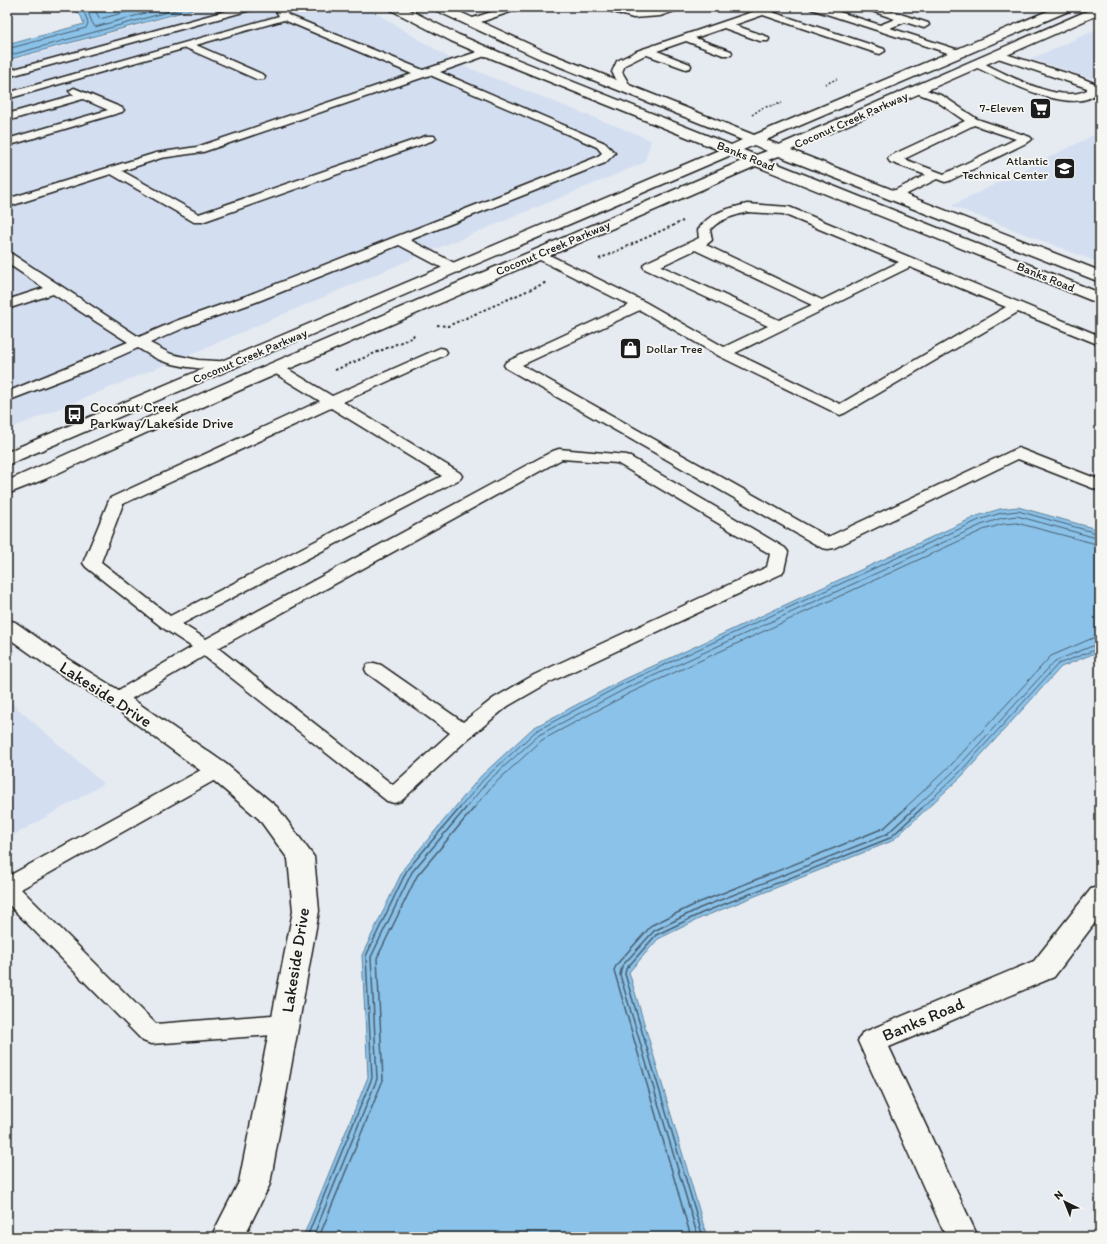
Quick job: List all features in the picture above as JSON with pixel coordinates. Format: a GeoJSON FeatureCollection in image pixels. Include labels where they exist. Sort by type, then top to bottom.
{"type":"FeatureCollection","features":[{"type":"Feature","properties":{"kind":"main road","name":"Banks Road"},"geometry":{"type":"LineString","coordinates":[[395,7],[455,38],[487,52],[1100,299]]}},
{"type":"Feature","properties":{"kind":"main road","name":"Banks Road"},"geometry":{"type":"LineString","coordinates":[[439,7],[540,54],[893,196],[1100,276]]}},
{"type":"Feature","properties":{"kind":"main road","name":"Coconut Creek Parkway"},"geometry":{"type":"LineString","coordinates":[[7,459],[1067,7]]}},
{"type":"Feature","properties":{"kind":"main road","name":"Coconut Creek Parkway"},"geometry":{"type":"LineString","coordinates":[[7,488],[276,368],[1100,10]]}},
{"type":"Feature","properties":{"kind":"main road","name":"Lakeside Drive"},"geometry":{"type":"LineString","coordinates":[[7,627],[60,664],[117,699],[217,770],[268,813],[300,857],[306,911],[254,1184],[227,1237]]}},
{"type":"Feature","properties":{"kind":"main road","name":"Banks Road"},"geometry":{"type":"LineString","coordinates":[[962,1237],[872,1041],[1044,969],[1100,896]]}},
{"type":"Feature","properties":{"kind":"lane"},"geometry":{"type":"LineString","coordinates":[[7,74],[251,7]]}},
{"type":"Feature","properties":{"kind":"lane"},"geometry":{"type":"LineString","coordinates":[[7,397],[88,365],[137,342],[181,324],[251,299],[601,160],[609,153],[601,145],[285,17],[277,7]]}},
{"type":"Feature","properties":{"kind":"lane"},"geometry":{"type":"LineString","coordinates":[[471,22],[516,7]]}},
{"type":"Feature","properties":{"kind":"lane"},"geometry":{"type":"LineString","coordinates":[[607,7],[633,15],[660,13],[677,7]]}},
{"type":"Feature","properties":{"kind":"lane"},"geometry":{"type":"LineString","coordinates":[[627,89],[617,72],[621,63],[647,51],[777,7]]}},
{"type":"Feature","properties":{"kind":"lane"},"geometry":{"type":"LineString","coordinates":[[814,7],[958,53]]}},
{"type":"Feature","properties":{"kind":"lane"},"geometry":{"type":"LineString","coordinates":[[869,7],[924,25]]}},
{"type":"Feature","properties":{"kind":"lane"},"geometry":{"type":"LineString","coordinates":[[763,12],[880,51]]}},
{"type":"Feature","properties":{"kind":"lane"},"geometry":{"type":"LineString","coordinates":[[7,96],[285,17]]}},
{"type":"Feature","properties":{"kind":"lane"},"geometry":{"type":"LineString","coordinates":[[848,40],[904,18]]}},
{"type":"Feature","properties":{"kind":"lane"},"geometry":{"type":"LineString","coordinates":[[724,25],[764,38]]}},
{"type":"Feature","properties":{"kind":"lane"},"geometry":{"type":"LineString","coordinates":[[686,38],[727,53]]}},
{"type":"Feature","properties":{"kind":"lane"},"geometry":{"type":"LineString","coordinates":[[187,45],[260,77]]}},
{"type":"Feature","properties":{"kind":"lane"},"geometry":{"type":"LineString","coordinates":[[647,51],[686,66]]}},
{"type":"Feature","properties":{"kind":"lane"},"geometry":{"type":"LineString","coordinates":[[7,203],[160,155],[199,150],[487,52]]}},
{"type":"Feature","properties":{"kind":"lane"},"geometry":{"type":"LineString","coordinates":[[977,64],[1048,94],[1069,98],[1083,96],[1093,91],[1092,86],[1074,79],[999,55]]}},
{"type":"Feature","properties":{"kind":"lane"},"geometry":{"type":"LineString","coordinates":[[7,143],[118,110],[56,82]]}},
{"type":"Feature","properties":{"kind":"lane"},"geometry":{"type":"LineString","coordinates":[[918,90],[939,98],[972,121],[1026,139],[1003,146],[964,165],[946,178],[894,159],[972,121]]}},
{"type":"Feature","properties":{"kind":"lane"},"geometry":{"type":"LineString","coordinates":[[7,118],[84,95]]}},
{"type":"Feature","properties":{"kind":"lane"},"geometry":{"type":"LineString","coordinates":[[955,129],[970,134]]}},
{"type":"Feature","properties":{"kind":"lane"},"geometry":{"type":"LineString","coordinates":[[112,170],[198,219],[430,138]]}},
{"type":"Feature","properties":{"kind":"lane"},"geometry":{"type":"LineString","coordinates":[[937,138],[951,142]]}},
{"type":"Feature","properties":{"kind":"lane"},"geometry":{"type":"LineString","coordinates":[[916,148],[929,152]]}},
{"type":"Feature","properties":{"kind":"lane"},"geometry":{"type":"LineString","coordinates":[[893,196],[936,175]]}},
{"type":"Feature","properties":{"kind":"lane"},"geometry":{"type":"LineString","coordinates":[[780,326],[650,266],[706,240],[704,230],[710,222],[726,214],[747,208],[784,210],[1100,341]]}},
{"type":"Feature","properties":{"kind":"lane"},"geometry":{"type":"LineString","coordinates":[[400,240],[455,268]]}},
{"type":"Feature","properties":{"kind":"lane"},"geometry":{"type":"LineString","coordinates":[[695,245],[823,305]]}},
{"type":"Feature","properties":{"kind":"lane"},"geometry":{"type":"LineString","coordinates":[[539,254],[640,304],[724,353],[840,410],[1017,307]]}},
{"type":"Feature","properties":{"kind":"lane"},"geometry":{"type":"LineString","coordinates":[[7,258],[137,342],[166,357],[198,364],[229,365]]}},
{"type":"Feature","properties":{"kind":"lane"},"geometry":{"type":"LineString","coordinates":[[724,353],[910,262]]}},
{"type":"Feature","properties":{"kind":"lane"},"geometry":{"type":"LineString","coordinates":[[7,305],[54,289]]}},
{"type":"Feature","properties":{"kind":"lane"},"geometry":{"type":"LineString","coordinates":[[640,304],[511,365],[828,544],[1018,453],[1100,486]]}},
{"type":"Feature","properties":{"kind":"lane"},"geometry":{"type":"LineString","coordinates":[[117,699],[205,647],[558,454],[621,458],[779,552],[775,570],[541,678],[501,702],[463,732],[394,796],[205,647],[169,624],[92,563],[116,501],[440,352]]}},
{"type":"Feature","properties":{"kind":"lane"},"geometry":{"type":"LineString","coordinates":[[169,624],[454,476],[276,368]]}},
{"type":"Feature","properties":{"kind":"lane"},"geometry":{"type":"LineString","coordinates":[[374,669],[463,732]]}},
{"type":"Feature","properties":{"kind":"lane"},"geometry":{"type":"LineString","coordinates":[[217,770],[7,888],[151,1034],[284,1024]]}},
{"type":"Feature","properties":{"kind":"path"},"geometry":{"type":"LineString","coordinates":[[431,324],[448,326],[687,220]]}},
{"type":"Feature","properties":{"kind":"path"},"geometry":{"type":"LineString","coordinates":[[302,384],[413,337],[414,332]]}},
{"type":"Feature","properties":{"kind":"shaded area"},"geometry":{"type":"Polygon","coordinates":[[[207,7],[366,7],[461,65],[651,140],[644,163],[7,430],[7,62],[207,7]]]}},
{"type":"Feature","properties":{"kind":"shaded area"},"geometry":{"type":"Polygon","coordinates":[[[1100,28],[1100,81],[1031,59],[1100,28]]]}},
{"type":"Feature","properties":{"kind":"shaded area","name":"Atlantic Technical Center"},"geometry":{"type":"Polygon","coordinates":[[[1100,132],[1100,263],[952,206],[955,204],[1100,132]]]}},
{"type":"Feature","properties":{"kind":"shaded area"},"geometry":{"type":"Polygon","coordinates":[[[7,699],[104,784],[7,839],[7,699]]]}},
{"type":"Feature","properties":{"kind":"water"},"geometry":{"type":"Polygon","coordinates":[[[72,7],[201,7],[7,60],[7,45],[84,24],[81,16],[72,7]]]}},
{"type":"Feature","properties":{"kind":"water"},"geometry":{"type":"Polygon","coordinates":[[[1018,507],[1100,530],[1100,651],[1061,667],[963,775],[892,841],[703,917],[658,939],[629,972],[707,1237],[303,1237],[368,1077],[362,955],[404,868],[481,776],[533,728],[623,680],[977,516],[1000,509],[1018,507]]]}},
{"type":"Feature","properties":{"kind":"place","name":"7-Eleven"},"geometry":{"type":"Point","coordinates":[1040,108]}},
{"type":"Feature","properties":{"kind":"place","name":"Atlantic Technical Center"},"geometry":{"type":"Point","coordinates":[1064,168]}},
{"type":"Feature","properties":{"kind":"place","name":"Dollar Tree"},"geometry":{"type":"Point","coordinates":[631,349]}},
{"type":"Feature","properties":{"kind":"place","name":"Coconut Creek Parkway/Lakeside Drive"},"geometry":{"type":"Point","coordinates":[74,415]}}]}
